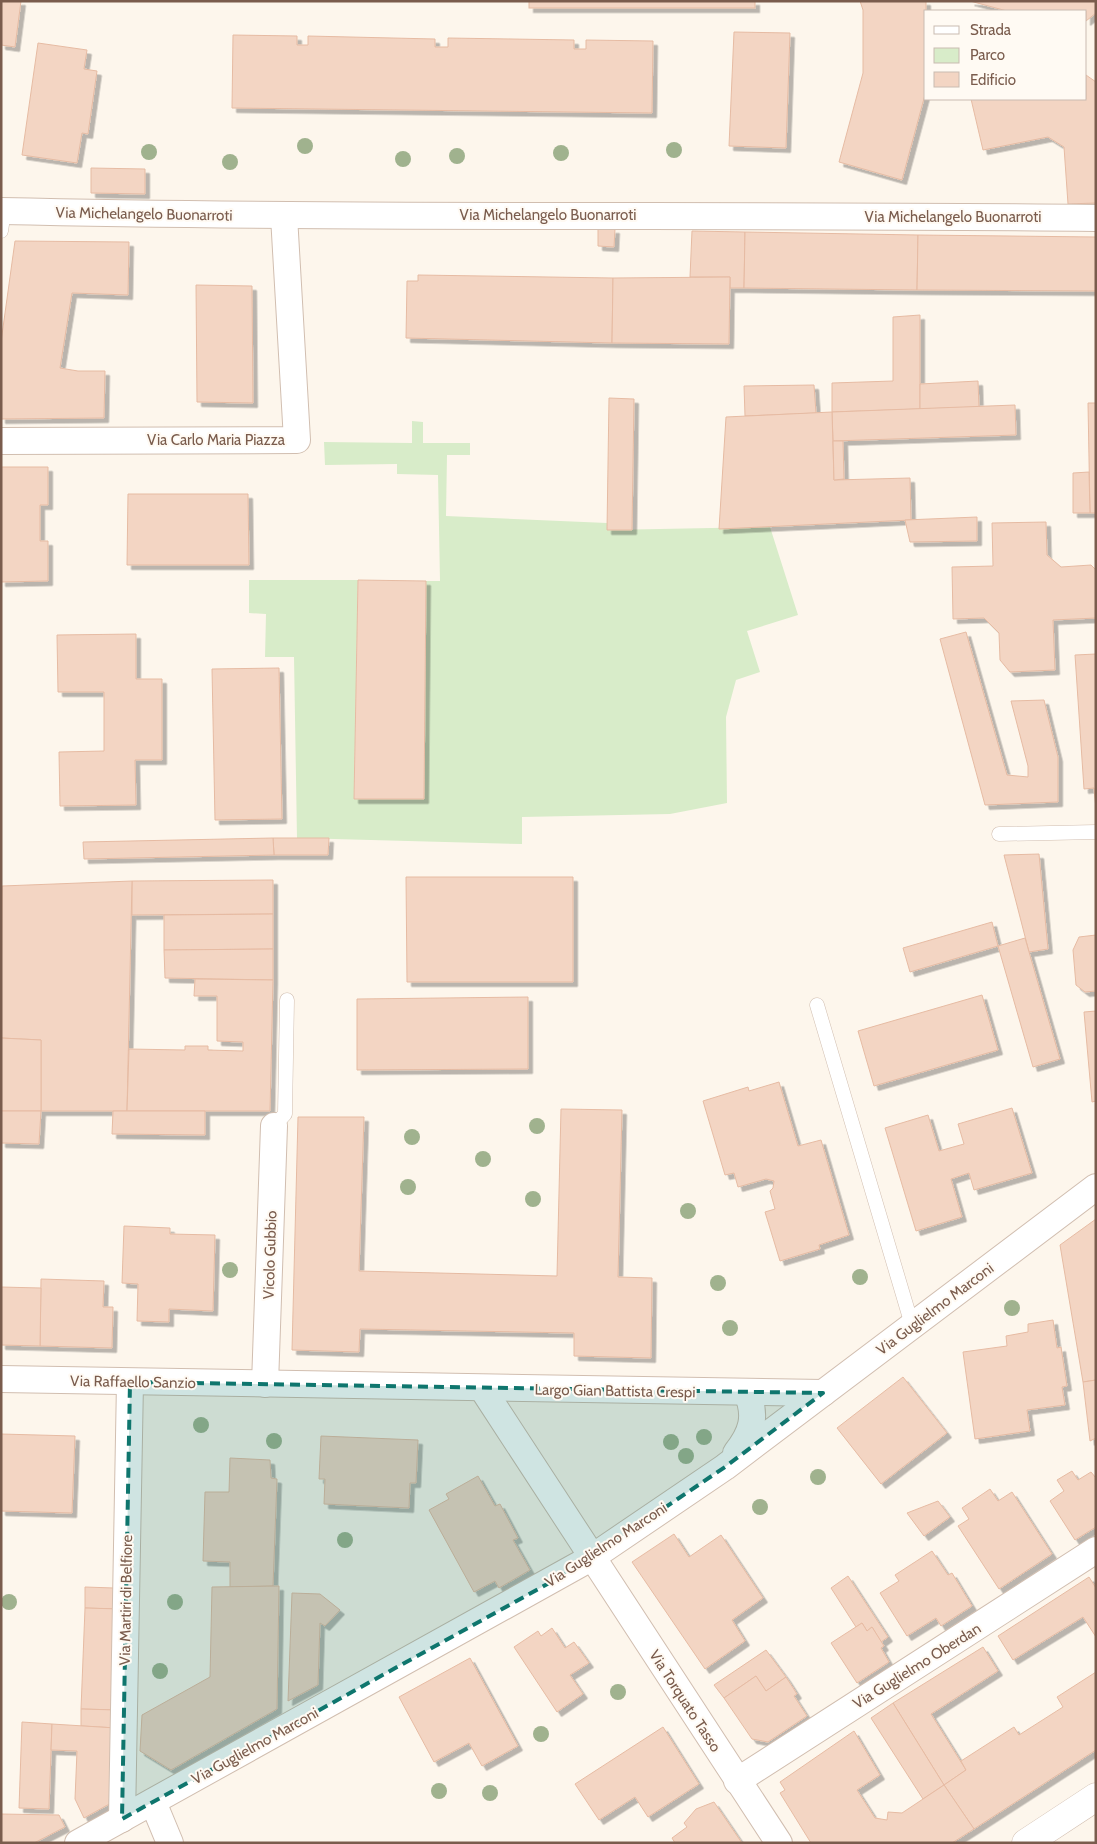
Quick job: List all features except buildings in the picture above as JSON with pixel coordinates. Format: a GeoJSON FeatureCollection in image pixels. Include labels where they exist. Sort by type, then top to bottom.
{"type":"FeatureCollection","features":[{"type":"Feature","properties":{"kind":"street","name":"Via Michelangelo Buonarroti"},"geometry":{"type":"LineString","coordinates":[[2,218],[284,216],[1096,218]]}},
{"type":"Feature","properties":{"kind":"street","name":"Via Carlo Maria Piazza"},"geometry":{"type":"LineString","coordinates":[[1,441],[297,440],[284,216]]}},
{"type":"Feature","properties":{"kind":"street","name":"Vicolo Gubbio"},"geometry":{"type":"LineString","coordinates":[[265,1384],[274,1126]]}},
{"type":"Feature","properties":{"kind":"street","name":"Via Guglielmo Marconi"},"geometry":{"type":"LineString","coordinates":[[78,1843],[591,1558],[724,1466],[1096,1187]]}},
{"type":"Feature","properties":{"kind":"street","name":"Via Raffaello Sanzio"},"geometry":{"type":"LineString","coordinates":[[1,1378],[265,1384]]}},
{"type":"Feature","properties":{"kind":"street","name":"Via Martiri di Belfiore"},"geometry":{"type":"LineString","coordinates":[[122,1819],[130,1382]]}},
{"type":"Feature","properties":{"kind":"street","name":"Largo Gian Battista Crespi"},"geometry":{"type":"LineString","coordinates":[[265,1384],[823,1393]]}},
{"type":"Feature","properties":{"kind":"street"},"geometry":{"type":"LineString","coordinates":[[482,1388],[591,1558]]}},
{"type":"Feature","properties":{"kind":"street"},"geometry":{"type":"LineString","coordinates":[[724,1466],[740,1448],[752,1427],[753,1406],[747,1393]]}},
{"type":"Feature","properties":{"kind":"street","name":"Via Guglielmo Oberdan"},"geometry":{"type":"LineString","coordinates":[[737,1781],[1096,1550]]}},
{"type":"Feature","properties":{"kind":"street","name":"Via Torquato Tasso"},"geometry":{"type":"LineString","coordinates":[[591,1558],[779,1843]]}},
{"type":"Feature","properties":{"kind":"street"},"geometry":{"type":"LineString","coordinates":[[1026,1843],[1096,1797]]}},
{"type":"Feature","properties":{"kind":"street"},"geometry":{"type":"LineString","coordinates":[[153,1802],[170,1843]]}},
{"type":"Feature","properties":{"kind":"lane"},"geometry":{"type":"LineString","coordinates":[[999,834],[1096,832]]}},
{"type":"Feature","properties":{"kind":"lane"},"geometry":{"type":"LineString","coordinates":[[274,1126],[285,1114],[287,1000]]}},
{"type":"Feature","properties":{"kind":"lane"},"geometry":{"type":"LineString","coordinates":[[816,1005],[912,1325]]}},
{"type":"Feature","properties":{"kind":"highlighted area"},"geometry":{"type":"Polygon","coordinates":[[[130,1382],[823,1393],[725,1467],[571,1571],[122,1819],[130,1382]]]}},
{"type":"Feature","properties":{"kind":"green space"},"geometry":{"type":"Polygon","coordinates":[[[412,421],[423,422],[423,443],[470,443],[470,455],[447,455],[446,516],[607,523],[607,530],[770,527],[798,615],[747,631],[760,672],[736,680],[726,717],[727,803],[670,814],[522,817],[522,844],[297,838],[294,657],[265,657],[266,614],[249,613],[249,580],[358,580],[354,798],[424,799],[426,581],[440,581],[438,475],[397,474],[397,464],[325,465],[324,442],[412,443],[412,421]]]}}]}
